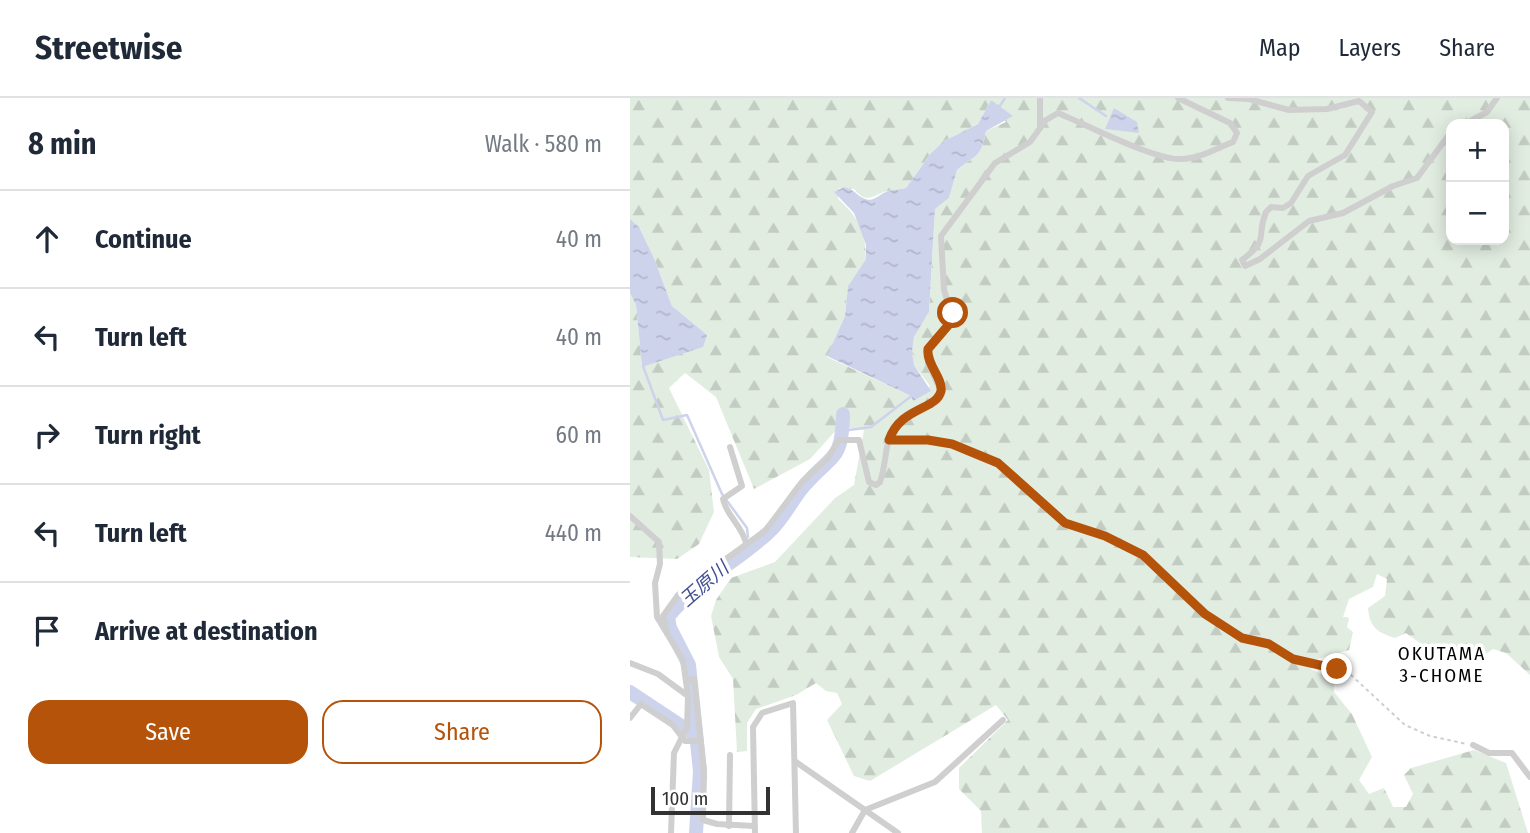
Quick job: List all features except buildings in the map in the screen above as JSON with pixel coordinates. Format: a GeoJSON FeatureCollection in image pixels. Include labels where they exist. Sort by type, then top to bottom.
{"type":"FeatureCollection","features":[{"type":"Feature","properties":{"kind":"street"},"geometry":{"type":"LineString","coordinates":[[1040,128],[1041,98]]}},
{"type":"Feature","properties":{"kind":"street"},"geometry":{"type":"LineString","coordinates":[[667,633],[663,617],[678,595],[765,531],[802,482],[828,458],[842,439],[855,438],[862,445],[869,482],[876,485],[882,478],[889,440],[898,421],[933,403],[941,391],[927,356],[930,343],[953,319],[944,290],[941,243],[944,229],[995,163],[1030,142],[1040,128],[1058,113],[1098,132],[1180,160],[1199,156],[1233,142],[1237,133],[1230,123],[1178,98]]}},
{"type":"Feature","properties":{"kind":"street"},"geometry":{"type":"LineString","coordinates":[[1228,98],[1249,99],[1289,110],[1327,109],[1359,101],[1372,112],[1345,155],[1308,176],[1291,203],[1266,212],[1262,241],[1258,249],[1242,260],[1245,266],[1260,260],[1309,221],[1343,213],[1393,186],[1417,178],[1424,172],[1446,136]]}},
{"type":"Feature","properties":{"kind":"street"},"geometry":{"type":"LineString","coordinates":[[1474,119],[1487,112],[1497,98]]}},
{"type":"Feature","properties":{"kind":"street"},"geometry":{"type":"LineString","coordinates":[[730,446],[742,486],[724,498],[724,504],[743,528],[746,543]]}},
{"type":"Feature","properties":{"kind":"street"},"geometry":{"type":"LineString","coordinates":[[630,516],[659,542],[660,564],[655,583],[657,617],[683,660],[690,679],[691,697],[684,732],[674,754],[671,833]]}},
{"type":"Feature","properties":{"kind":"street"},"geometry":{"type":"LineString","coordinates":[[630,663],[658,674],[691,697],[697,708],[704,820],[717,824],[755,830],[753,727],[762,713],[788,703],[794,705],[796,833]]}},
{"type":"Feature","properties":{"kind":"street"},"geometry":{"type":"LineString","coordinates":[[630,718],[641,704],[697,741]]}},
{"type":"Feature","properties":{"kind":"street"},"geometry":{"type":"LineString","coordinates":[[688,709],[697,708]]}},
{"type":"Feature","properties":{"kind":"street"},"geometry":{"type":"LineString","coordinates":[[852,833],[865,810],[935,782],[1003,720]]}},
{"type":"Feature","properties":{"kind":"street"},"geometry":{"type":"LineString","coordinates":[[1473,745],[1489,753],[1512,753],[1530,777]]}},
{"type":"Feature","properties":{"kind":"street"},"geometry":{"type":"LineString","coordinates":[[729,826],[730,755]]}},
{"type":"Feature","properties":{"kind":"street"},"geometry":{"type":"LineString","coordinates":[[796,762],[898,833]]}},
{"type":"Feature","properties":{"kind":"street"},"geometry":{"type":"LineString","coordinates":[[716,833],[717,824]]}},
{"type":"Feature","properties":{"kind":"path"},"geometry":{"type":"LineString","coordinates":[[889,440],[928,440],[952,444],[998,463],[1065,523],[1105,536],[1143,555],[1205,614],[1242,638],[1269,644],[1293,659],[1351,675],[1405,725],[1430,736],[1473,745]]}},
{"type":"Feature","properties":{"kind":"green space"},"geometry":{"type":"Polygon","coordinates":[[[630,98],[1530,98],[1530,675],[1506,653],[1493,649],[1482,655],[1460,659],[1426,647],[1406,633],[1395,638],[1379,631],[1373,625],[1368,608],[1385,596],[1387,579],[1377,574],[1373,587],[1349,599],[1343,617],[1349,618],[1347,627],[1353,632],[1349,650],[1314,660],[1311,669],[1334,680],[1334,692],[1352,714],[1372,757],[1359,780],[1369,794],[1384,788],[1393,807],[1406,807],[1413,794],[1404,775],[1411,768],[1474,750],[1506,763],[1528,833],[982,833],[981,811],[959,789],[959,768],[1008,720],[996,705],[870,781],[854,776],[827,720],[842,704],[837,693],[826,691],[816,683],[796,695],[756,709],[747,723],[747,751],[737,752],[733,679],[719,657],[711,616],[716,600],[731,578],[775,562],[835,498],[854,485],[864,430],[839,427],[810,459],[754,489],[716,397],[685,373],[669,388],[709,470],[714,512],[699,544],[677,559],[630,557],[630,293],[636,305],[642,367],[706,335],[672,306],[639,227],[630,219],[630,98]],[[991,100],[978,124],[944,141],[931,153],[906,188],[867,198],[854,189],[839,188],[838,199],[856,219],[862,233],[866,259],[848,286],[845,316],[827,357],[911,396],[913,401],[930,386],[914,365],[912,352],[914,337],[929,312],[935,209],[949,198],[957,170],[980,151],[986,131],[1006,122],[991,100]]]}},
{"type":"Feature","properties":{"kind":"water"},"geometry":{"type":"Polygon","coordinates":[[[991,100],[1013,116],[986,131],[980,151],[957,170],[949,198],[935,209],[929,312],[914,337],[912,352],[914,365],[931,391],[913,401],[911,396],[827,356],[845,316],[848,286],[866,259],[866,245],[854,213],[834,192],[844,187],[870,200],[885,192],[906,188],[931,153],[944,141],[978,124],[991,100]]]}},
{"type":"Feature","properties":{"kind":"water"},"geometry":{"type":"Polygon","coordinates":[[[1114,108],[1137,122],[1139,133],[1105,129],[1114,108]]]}},
{"type":"Feature","properties":{"kind":"water"},"geometry":{"type":"Polygon","coordinates":[[[630,219],[639,227],[654,258],[672,306],[707,335],[703,347],[642,367],[636,305],[630,293],[630,219]]]}},
{"type":"Feature","properties":{"kind":"waterway"},"geometry":{"type":"LineString","coordinates":[[999,107],[1005,98]]}},
{"type":"Feature","properties":{"kind":"waterway"},"geometry":{"type":"LineString","coordinates":[[1079,98],[1106,116]]}},
{"type":"Feature","properties":{"kind":"waterway"},"geometry":{"type":"LineString","coordinates":[[643,366],[663,420],[687,415],[722,494],[747,528],[748,537]]}},
{"type":"Feature","properties":{"kind":"waterway"},"geometry":{"type":"LineString","coordinates":[[842,431],[871,427],[914,394]]}},
{"type":"Feature","properties":{"kind":"waterway","name":"玉原川"},"geometry":{"type":"LineString","coordinates":[[696,833],[700,771],[689,665],[670,628],[668,617],[691,593],[773,528],[804,486],[838,450],[843,414]]}},
{"type":"Feature","properties":{"kind":"waterway"},"geometry":{"type":"LineString","coordinates":[[630,692],[695,735]]}},
{"type":"Feature","properties":{"kind":"district","name":"OKUTAMA 3-CHOME"},"geometry":{"type":"Point","coordinates":[1442,664]}},
{"type":"Feature","properties":{"kind":"route"},"geometry":{"type":"LineString","coordinates":[[953,313],[951,322],[930,343],[928,349],[928,363],[941,387],[939,396],[933,403],[898,421],[889,440],[928,440],[952,444],[998,463],[1026,485],[1065,523],[1125,544],[1143,555],[1205,614],[1242,638],[1269,644],[1293,659],[1314,666],[1337,669]]}}]}
